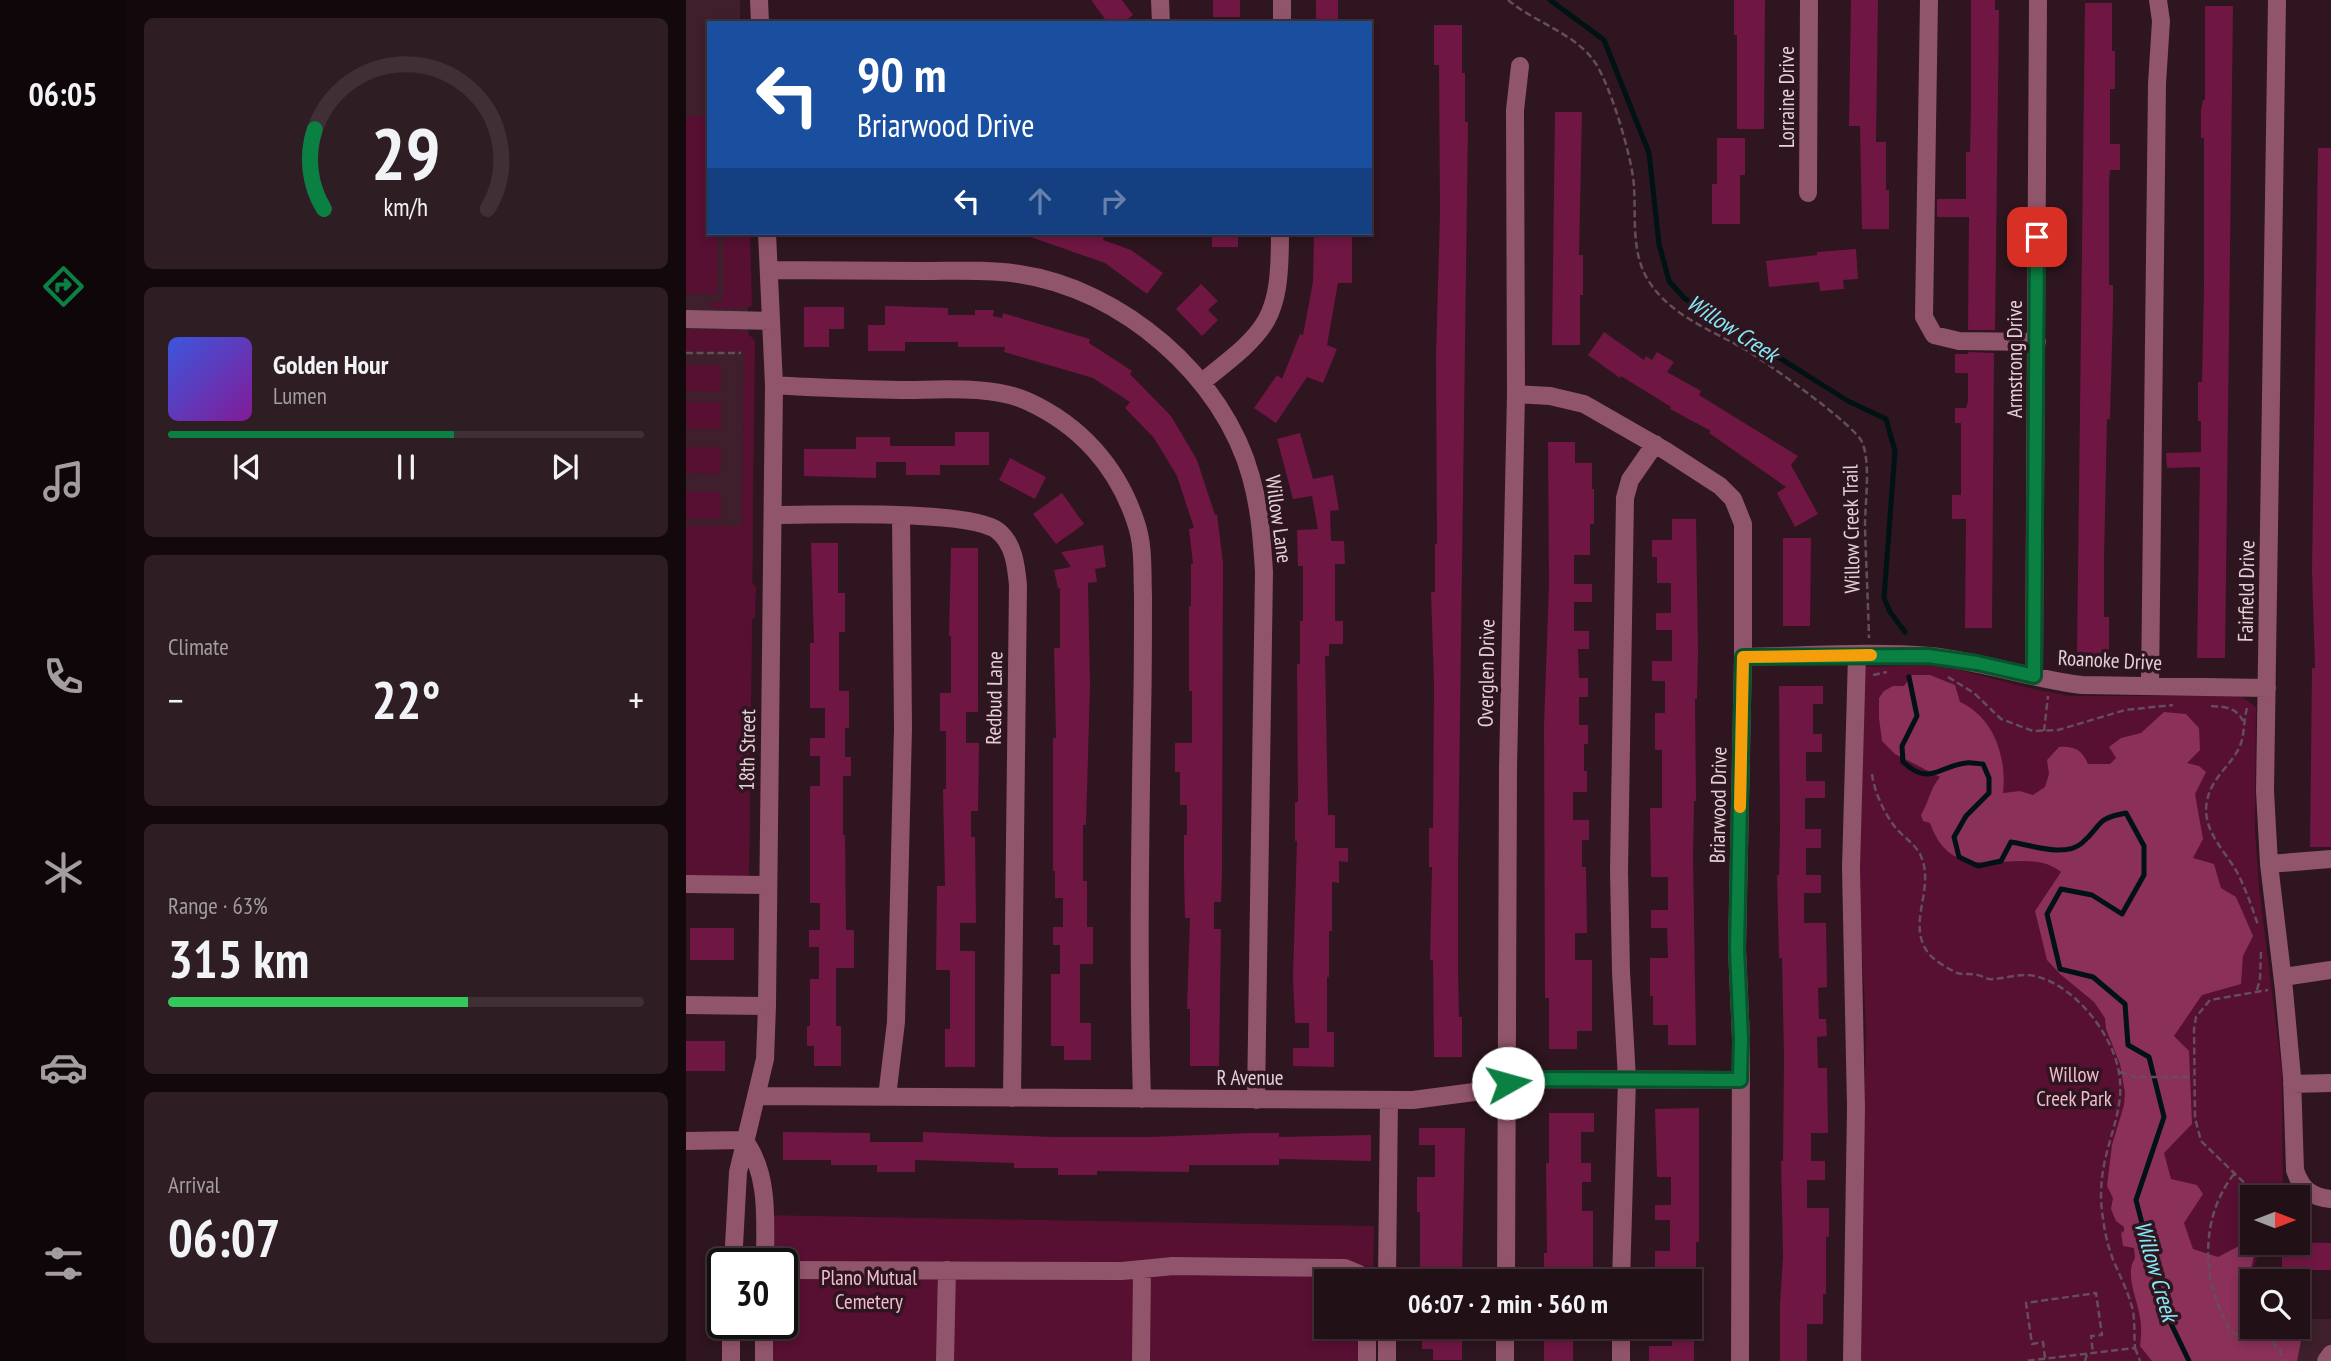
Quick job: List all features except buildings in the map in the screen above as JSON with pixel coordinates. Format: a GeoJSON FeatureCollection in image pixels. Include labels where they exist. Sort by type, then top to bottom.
{"type":"FeatureCollection","features":[{"type":"Feature","properties":{"kind":"street"},"geometry":{"type":"LineString","coordinates":[[758,0],[760,21]]}},
{"type":"Feature","properties":{"kind":"street"},"geometry":{"type":"LineString","coordinates":[[1160,0],[1161,21]]}},
{"type":"Feature","properties":{"kind":"street"},"geometry":{"type":"LineString","coordinates":[[1282,0],[1282,21]]}},
{"type":"Feature","properties":{"kind":"street","name":"Lorraine Drive"},"geometry":{"type":"LineString","coordinates":[[1808,193],[1809,0]]}},
{"type":"Feature","properties":{"kind":"street"},"geometry":{"type":"LineString","coordinates":[[1929,0],[1924,317],[1934,335],[1959,341],[2037,342]]}},
{"type":"Feature","properties":{"kind":"street","name":"Armstrong Drive"},"geometry":{"type":"LineString","coordinates":[[2038,0],[2037,342],[2042,678]]}},
{"type":"Feature","properties":{"kind":"street"},"geometry":{"type":"LineString","coordinates":[[2150,686],[2157,84],[2161,21],[2158,0]]}},
{"type":"Feature","properties":{"kind":"street","name":"Fairfield Drive"},"geometry":{"type":"LineString","coordinates":[[2277,0],[2265,792],[2269,864],[2292,1084],[2293,1157],[2298,1181],[2310,1194],[2331,1199]]}},
{"type":"Feature","properties":{"kind":"street","name":"Overglen Drive"},"geometry":{"type":"LineString","coordinates":[[1506,1269],[1508,768],[1516,394],[1515,110],[1520,66]]}},
{"type":"Feature","properties":{"kind":"street","name":"18th Street"},"geometry":{"type":"LineString","coordinates":[[734,1248],[738,1172],[765,1059],[767,1006],[774,385],[767,235]]}},
{"type":"Feature","properties":{"kind":"street"},"geometry":{"type":"LineString","coordinates":[[1202,382],[1249,345],[1273,309],[1280,274],[1280,235]]}},
{"type":"Feature","properties":{"kind":"street","name":"Willow Lane"},"geometry":{"type":"LineString","coordinates":[[769,270],[979,271],[1020,274],[1063,286],[1119,311],[1177,355],[1202,382],[1242,453],[1254,488],[1265,572],[1256,1100]]}},
{"type":"Feature","properties":{"kind":"street"},"geometry":{"type":"LineString","coordinates":[[686,319],[770,321]]}},
{"type":"Feature","properties":{"kind":"street"},"geometry":{"type":"LineString","coordinates":[[774,385],[960,390],[1024,400],[1061,419],[1086,440],[1112,470],[1124,490],[1137,525],[1142,551],[1142,1099]]}},
{"type":"Feature","properties":{"kind":"street","name":"Briarwood Drive"},"geometry":{"type":"LineString","coordinates":[[1516,394],[1550,396],[1584,404],[1655,444],[1720,486],[1733,499],[1739,512],[1744,534],[1737,949],[1741,1039],[1740,1361]]}},
{"type":"Feature","properties":{"kind":"street"},"geometry":{"type":"LineString","coordinates":[[1621,1269],[1627,1079],[1620,972],[1619,883],[1625,498],[1630,480],[1655,444]]}},
{"type":"Feature","properties":{"kind":"street","name":"Redbud Lane"},"geometry":{"type":"LineString","coordinates":[[773,515],[946,517],[977,521],[999,531],[1012,548],[1018,585],[1012,1098]]}},
{"type":"Feature","properties":{"kind":"street"},"geometry":{"type":"LineString","coordinates":[[887,1097],[896,1022],[903,728],[901,516]]}},
{"type":"Feature","properties":{"kind":"street"},"geometry":{"type":"LineString","coordinates":[[1852,1361],[1856,1107],[1851,868],[1863,655]]}},
{"type":"Feature","properties":{"kind":"street","name":"Roanoke Drive"},"geometry":{"type":"LineString","coordinates":[[1743,657],[1863,655],[1941,658],[2082,685],[2267,688]]}},
{"type":"Feature","properties":{"kind":"street"},"geometry":{"type":"LineString","coordinates":[[2269,864],[2331,859]]}},
{"type":"Feature","properties":{"kind":"street"},"geometry":{"type":"LineString","coordinates":[[686,884],[768,885]]}},
{"type":"Feature","properties":{"kind":"street"},"geometry":{"type":"LineString","coordinates":[[2283,983],[2331,970]]}},
{"type":"Feature","properties":{"kind":"street"},"geometry":{"type":"LineString","coordinates":[[686,1005],[767,1006]]}},
{"type":"Feature","properties":{"kind":"street","name":"R Avenue"},"geometry":{"type":"LineString","coordinates":[[757,1096],[1389,1100],[1447,1097],[1508,1083],[1541,1079],[1740,1080]]}},
{"type":"Feature","properties":{"kind":"street"},"geometry":{"type":"LineString","coordinates":[[2292,1084],[2331,1083]]}},
{"type":"Feature","properties":{"kind":"street"},"geometry":{"type":"LineString","coordinates":[[1387,1269],[1389,1100]]}},
{"type":"Feature","properties":{"kind":"street"},"geometry":{"type":"LineString","coordinates":[[686,1141],[744,1140],[753,1151],[760,1170],[765,1210],[765,1248]]}},
{"type":"Feature","properties":{"kind":"street"},"geometry":{"type":"LineString","coordinates":[[798,1270],[1122,1271],[1173,1266],[1347,1269]]}},
{"type":"Feature","properties":{"kind":"street"},"geometry":{"type":"LineString","coordinates":[[1141,1361],[1142,1269]]}},
{"type":"Feature","properties":{"kind":"street"},"geometry":{"type":"LineString","coordinates":[[945,1361],[947,1270]]}},
{"type":"Feature","properties":{"kind":"street"},"geometry":{"type":"LineString","coordinates":[[731,1339],[731,1361]]}},
{"type":"Feature","properties":{"kind":"street"},"geometry":{"type":"LineString","coordinates":[[764,1339],[764,1361]]}},
{"type":"Feature","properties":{"kind":"street"},"geometry":{"type":"LineString","coordinates":[[1367,1339],[1367,1361]]}},
{"type":"Feature","properties":{"kind":"street"},"geometry":{"type":"LineString","coordinates":[[1387,1339],[1387,1361]]}},
{"type":"Feature","properties":{"kind":"street"},"geometry":{"type":"LineString","coordinates":[[1505,1339],[1505,1361]]}},
{"type":"Feature","properties":{"kind":"street"},"geometry":{"type":"LineString","coordinates":[[1621,1339],[1621,1361]]}},
{"type":"Feature","properties":{"kind":"street"},"geometry":{"type":"LineString","coordinates":[[2326,1361],[2331,1354]]}},
{"type":"Feature","properties":{"kind":"path","name":"Willow Creek Trail"},"geometry":{"type":"LineString","coordinates":[[1508,0],[1579,47],[1594,61],[1631,158],[1636,240],[1643,270],[1656,292],[1670,307],[1754,354],[1834,414],[1861,440],[1866,454],[1863,655]]}},
{"type":"Feature","properties":{"kind":"path"},"geometry":{"type":"LineString","coordinates":[[686,353],[741,353]]}},
{"type":"Feature","properties":{"kind":"path"},"geometry":{"type":"LineString","coordinates":[[1863,655],[1869,676],[1892,671]]}},
{"type":"Feature","properties":{"kind":"path"},"geometry":{"type":"LineString","coordinates":[[1941,674],[1974,693],[2001,719],[2033,731],[2058,730],[2125,710],[2176,705]]}},
{"type":"Feature","properties":{"kind":"path"},"geometry":{"type":"LineString","coordinates":[[2042,678],[2044,730]]}},
{"type":"Feature","properties":{"kind":"path"},"geometry":{"type":"LineString","coordinates":[[2202,705],[2228,707],[2239,713],[2243,720]]}},
{"type":"Feature","properties":{"kind":"path"},"geometry":{"type":"LineString","coordinates":[[2248,708],[2243,720],[2240,747],[2211,787],[2206,802],[2211,833],[2236,870],[2258,926]]}},
{"type":"Feature","properties":{"kind":"path"},"geometry":{"type":"LineString","coordinates":[[1872,770],[1873,781],[1882,804],[1895,827],[1920,855],[1926,878],[1925,897],[1919,915],[1921,937],[1931,956],[1957,973],[1977,975],[1990,980],[2014,975],[2035,976],[2061,988],[2084,1006],[2106,1038],[2120,1072],[2120,1101],[2103,1169],[2102,1209],[2107,1242],[2133,1313],[2134,1348],[2140,1361]]}},
{"type":"Feature","properties":{"kind":"path"},"geometry":{"type":"LineString","coordinates":[[2257,990],[2260,979],[2260,947]]}},
{"type":"Feature","properties":{"kind":"path"},"geometry":{"type":"LineString","coordinates":[[2246,1185],[2201,1141],[2195,1118],[2193,1077],[2196,1017],[2210,1000],[2283,983]]}},
{"type":"Feature","properties":{"kind":"path"},"geometry":{"type":"LineString","coordinates":[[2120,1072],[2135,1077],[2193,1077]]}},
{"type":"Feature","properties":{"kind":"path"},"geometry":{"type":"LineString","coordinates":[[2234,1174],[2218,1198],[2210,1225],[2208,1262],[2211,1282],[2216,1301],[2233,1333],[2247,1338],[2270,1340],[2280,1350],[2283,1361]]}},
{"type":"Feature","properties":{"kind":"path"},"geometry":{"type":"LineString","coordinates":[[2049,1360],[2043,1342],[2032,1344],[2026,1303],[2096,1293],[2102,1335],[2091,1336],[2093,1353]]}},
{"type":"Feature","properties":{"kind":"path"},"geometry":{"type":"LineString","coordinates":[[2026,1361],[2134,1348]]}},
{"type":"Feature","properties":{"kind":"path"},"geometry":{"type":"LineString","coordinates":[[2085,1361],[2087,1354]]}},
{"type":"Feature","properties":{"kind":"shaded area"},"geometry":{"type":"Polygon","coordinates":[[[686,0],[740,0],[740,21],[707,21],[707,235],[746,235],[753,527],[749,878],[686,877],[686,0]]]}},
{"type":"Feature","properties":{"kind":"shaded area"},"geometry":{"type":"Polygon","coordinates":[[[1912,675],[1930,675],[1955,685],[1960,702],[1982,718],[1996,741],[2003,767],[2003,793],[2020,791],[2033,795],[2045,787],[2049,774],[2047,760],[2059,747],[2077,750],[2088,764],[2110,764],[2116,758],[2109,747],[2121,738],[2141,733],[2164,712],[2186,714],[2199,728],[2200,750],[2187,763],[2199,766],[2206,772],[2195,794],[2203,839],[2193,858],[2214,864],[2221,888],[2236,897],[2253,936],[2243,956],[2241,984],[2202,995],[2174,1036],[2189,1051],[2192,1124],[2164,1153],[2171,1179],[2197,1185],[2203,1194],[2184,1223],[2193,1249],[2218,1257],[2240,1246],[2240,1255],[2254,1255],[2251,1269],[2240,1269],[2240,1339],[2301,1341],[2297,1361],[2152,1361],[2140,1346],[2141,1322],[2131,1280],[2134,1248],[2123,1246],[2121,1233],[2124,1227],[2116,1221],[2111,1209],[2113,1198],[2107,1186],[2112,1145],[2124,1105],[2125,1093],[2120,1064],[2106,1029],[2105,1018],[2094,1002],[2047,960],[2035,911],[2061,872],[2045,864],[2027,861],[1972,862],[1955,857],[1941,844],[1930,823],[1923,821],[1921,815],[1940,777],[1895,754],[1882,741],[1879,698],[1893,686],[1904,686],[1912,675]]]}},
{"type":"Feature","properties":{"kind":"shaded area"},"geometry":{"type":"Polygon","coordinates":[[[2310,1319],[2331,1319],[2331,1361],[2296,1361],[2301,1339],[2310,1339],[2310,1319]]]}},
{"type":"Feature","properties":{"kind":"green space"},"geometry":{"type":"Polygon","coordinates":[[[686,116],[707,116],[707,235],[718,235],[717,294],[686,293],[686,116]]]}},
{"type":"Feature","properties":{"kind":"green space"},"geometry":{"type":"Polygon","coordinates":[[[724,235],[750,235],[752,305],[712,308],[708,303],[723,301],[724,235]]]}},
{"type":"Feature","properties":{"kind":"green space"},"geometry":{"type":"Polygon","coordinates":[[[686,330],[746,331],[755,341],[752,583],[756,587],[755,618],[752,619],[749,878],[686,877],[686,526],[742,526],[744,351],[686,351],[686,330]]]}},
{"type":"Feature","properties":{"kind":"green space"},"geometry":{"type":"Polygon","coordinates":[[[686,365],[721,365],[721,392],[686,391],[686,365]]]}},
{"type":"Feature","properties":{"kind":"green space"},"geometry":{"type":"Polygon","coordinates":[[[686,402],[721,402],[721,429],[686,429],[686,402]]]}},
{"type":"Feature","properties":{"kind":"green space"},"geometry":{"type":"Polygon","coordinates":[[[686,447],[721,447],[720,474],[686,473],[686,447]]]}},
{"type":"Feature","properties":{"kind":"green space"},"geometry":{"type":"Polygon","coordinates":[[[686,492],[721,492],[721,519],[686,519],[686,492]]]}},
{"type":"Feature","properties":{"kind":"green space","name":"Willow Creek Park"},"geometry":{"type":"Polygon","coordinates":[[[1925,665],[1956,669],[2071,696],[2241,696],[2256,707],[2255,829],[2259,887],[2282,1073],[2283,1185],[2240,1185],[2240,1255],[2258,1255],[2253,1269],[2240,1269],[2240,1339],[2301,1339],[2296,1361],[1860,1361],[1866,1027],[1859,898],[1863,667],[1925,665]]]}},
{"type":"Feature","properties":{"kind":"green space","name":"Plano Mutual Cemetery"},"geometry":{"type":"Polygon","coordinates":[[[759,1215],[1374,1226],[1373,1269],[1314,1269],[1314,1339],[1373,1339],[1372,1361],[757,1361],[757,1339],[798,1339],[798,1248],[758,1248],[759,1215]]]}},
{"type":"Feature","properties":{"kind":"waterway","name":"Willow Creek"},"geometry":{"type":"LineString","coordinates":[[1550,0],[1604,40],[1649,153],[1659,244],[1669,281],[1684,298],[1848,401],[1886,419],[1895,451],[1884,598],[1890,612],[1905,632]]}},
{"type":"Feature","properties":{"kind":"waterway","name":"Willow Creek"},"geometry":{"type":"LineString","coordinates":[[1909,677],[1917,716],[1902,746],[1903,762],[1912,769],[1927,774],[1966,763],[1983,764],[1989,778],[1989,793],[1966,816],[1954,837],[1959,857],[1978,866],[2001,861],[2011,842],[2067,850],[2082,843],[2104,820],[2126,813],[2144,846],[2144,875],[2122,914],[2092,895],[2061,889],[2047,914],[2060,969],[2093,977],[2125,1004],[2128,1045],[2149,1057],[2164,1117],[2136,1200],[2164,1309],[2189,1361]]}},
{"type":"Feature","properties":{"kind":"slow traffic"},"geometry":{"type":"LineString","coordinates":[[1740,807],[1743,657],[1871,655]]}},
{"type":"Feature","properties":{"kind":"route"},"geometry":{"type":"LineString","coordinates":[[1508,1083],[1541,1079],[1740,1080],[1740,985],[1737,949],[1743,657],[1928,656],[1977,663],[2034,676],[2037,237]]}}]}
